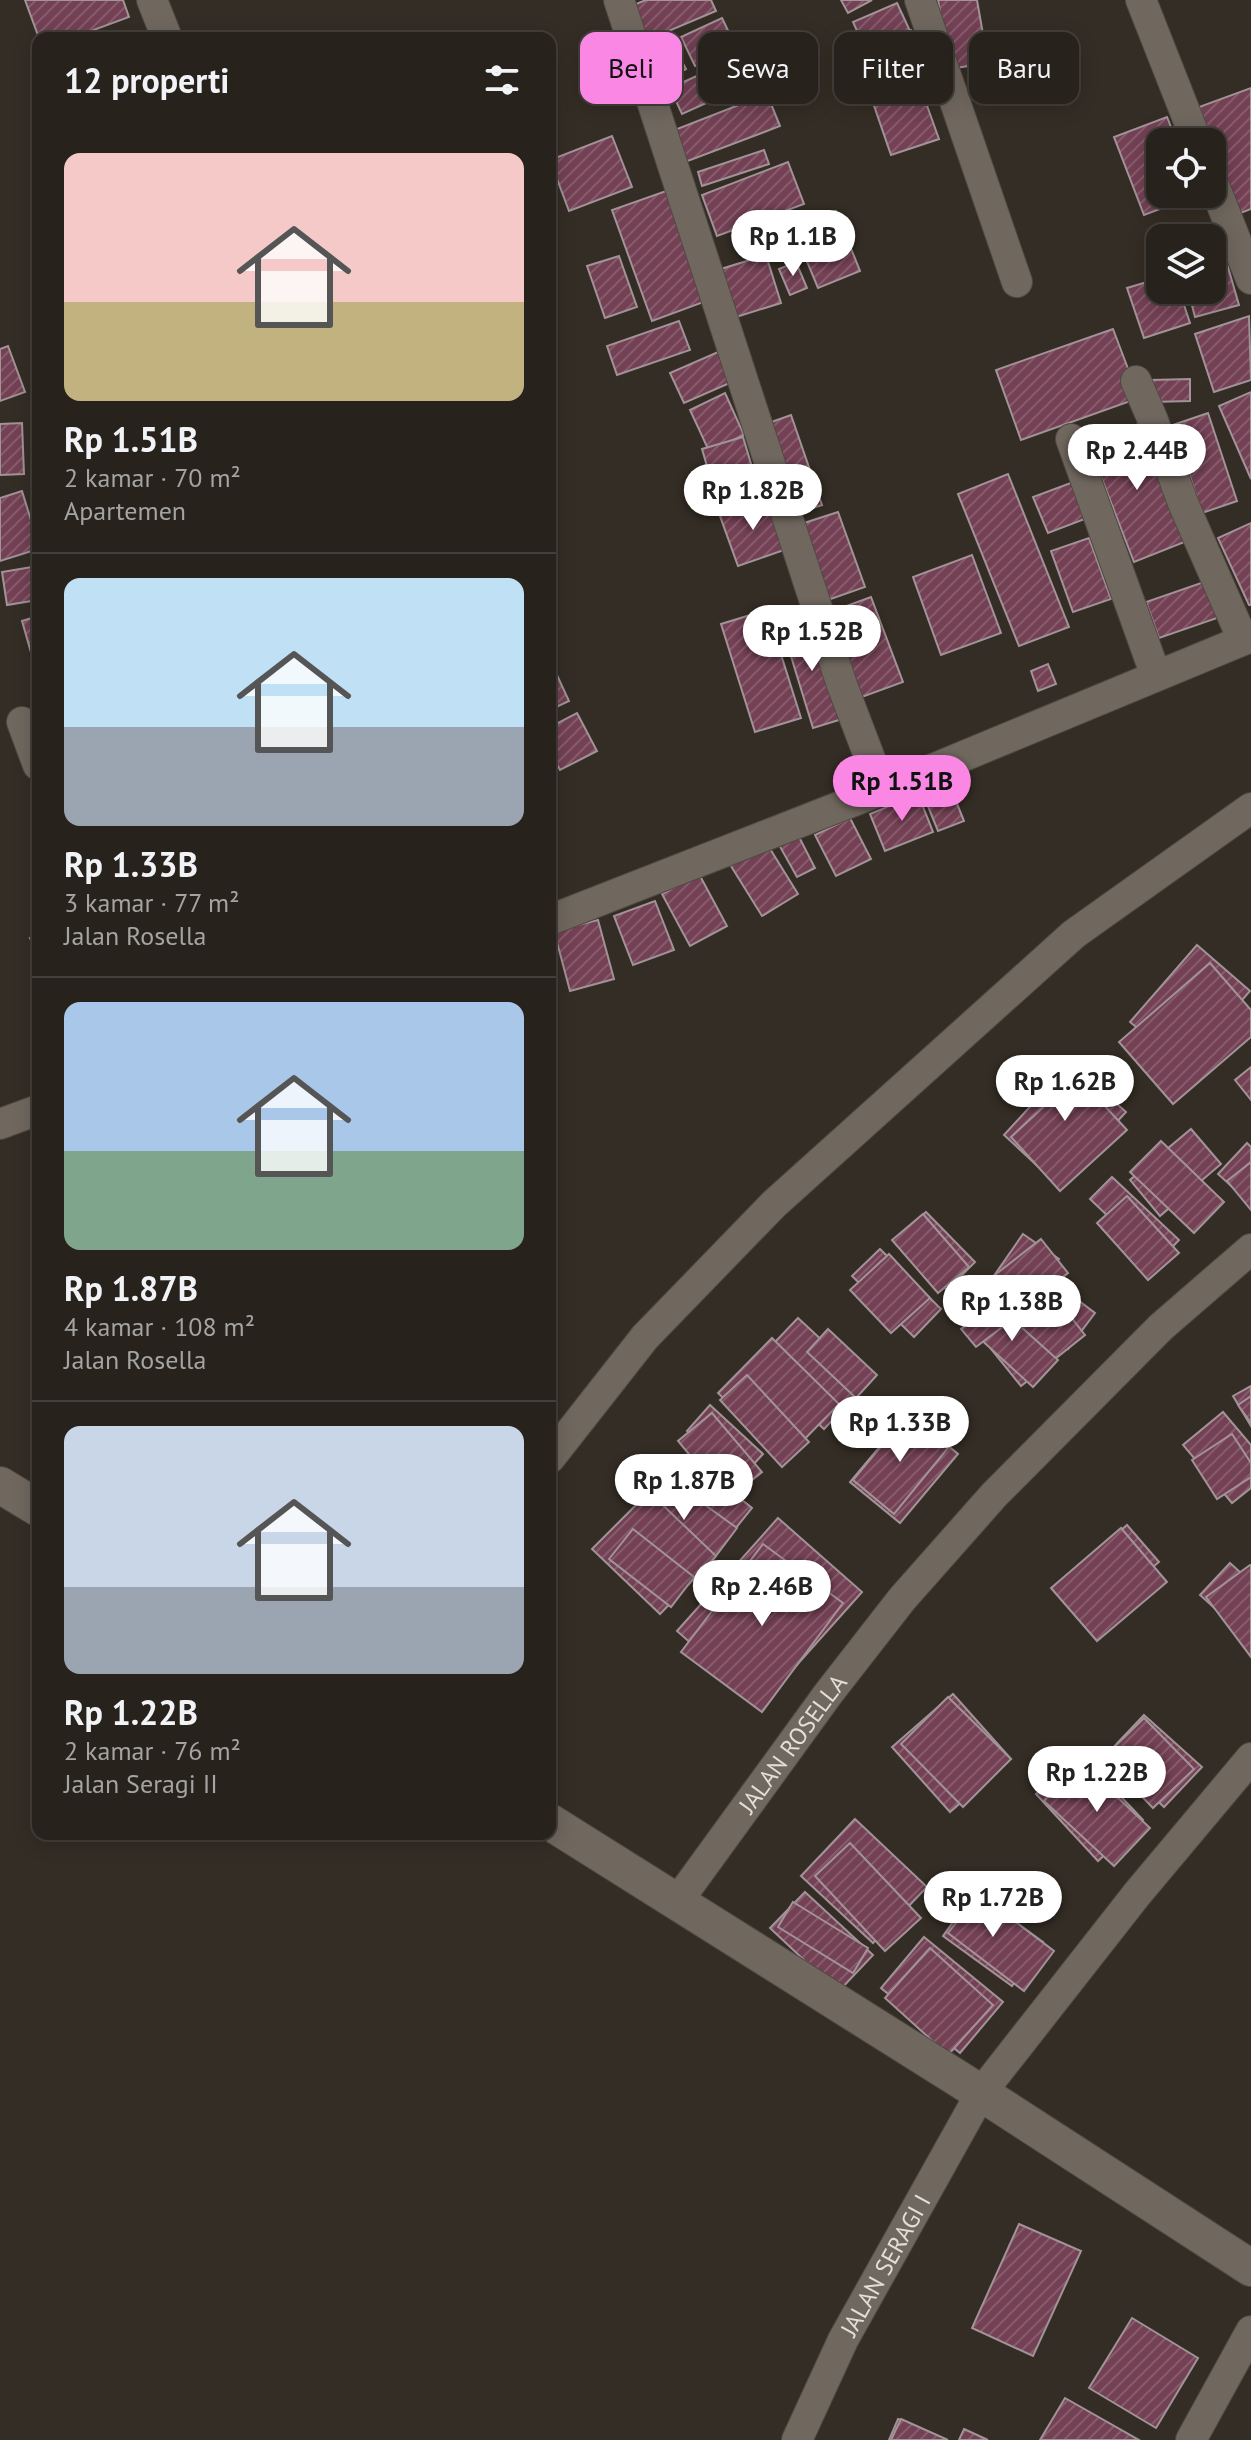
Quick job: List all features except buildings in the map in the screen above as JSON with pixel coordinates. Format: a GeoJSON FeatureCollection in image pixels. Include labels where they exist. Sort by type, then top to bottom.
{"type":"FeatureCollection","features":[{"type":"Feature","properties":{"kind":"street"},"geometry":{"type":"LineString","coordinates":[[152,0],[165,32]]}},
{"type":"Feature","properties":{"kind":"street"},"geometry":{"type":"LineString","coordinates":[[619,0],[842,685],[882,790]]}},
{"type":"Feature","properties":{"kind":"street"},"geometry":{"type":"LineString","coordinates":[[920,0],[1017,282]]}},
{"type":"Feature","properties":{"kind":"street"},"geometry":{"type":"LineString","coordinates":[[1141,0],[1191,128]]}},
{"type":"Feature","properties":{"kind":"street"},"geometry":{"type":"LineString","coordinates":[[1223,208],[1251,279]]}},
{"type":"Feature","properties":{"kind":"street"},"geometry":{"type":"LineString","coordinates":[[556,918],[882,790],[1247,638],[1183,503],[1136,381]]}},
{"type":"Feature","properties":{"kind":"street"},"geometry":{"type":"LineString","coordinates":[[1071,439],[1156,676]]}},
{"type":"Feature","properties":{"kind":"street"},"geometry":{"type":"LineString","coordinates":[[22,722],[32,749]]}},
{"type":"Feature","properties":{"kind":"street"},"geometry":{"type":"LineString","coordinates":[[556,1450],[645,1337],[774,1204],[1074,934],[1251,808]]}},
{"type":"Feature","properties":{"kind":"street"},"geometry":{"type":"LineString","coordinates":[[0,1124],[32,1112]]}},
{"type":"Feature","properties":{"kind":"street","name":"JALAN ROSELLA"},"geometry":{"type":"LineString","coordinates":[[677,1902],[828,1694],[902,1599],[994,1495],[1150,1339],[1251,1249]]}},
{"type":"Feature","properties":{"kind":"street"},"geometry":{"type":"LineString","coordinates":[[0,1485],[32,1504]]}},
{"type":"Feature","properties":{"kind":"street","name":"JALAN SERAGI I"},"geometry":{"type":"LineString","coordinates":[[797,2440],[843,2340],[981,2093],[1137,1894],[1251,1758]]}},
{"type":"Feature","properties":{"kind":"street"},"geometry":{"type":"LineString","coordinates":[[556,1826],[981,2093],[1251,2268]]}},
{"type":"Feature","properties":{"kind":"street"},"geometry":{"type":"LineString","coordinates":[[1191,2440],[1251,2331]]}}]}
